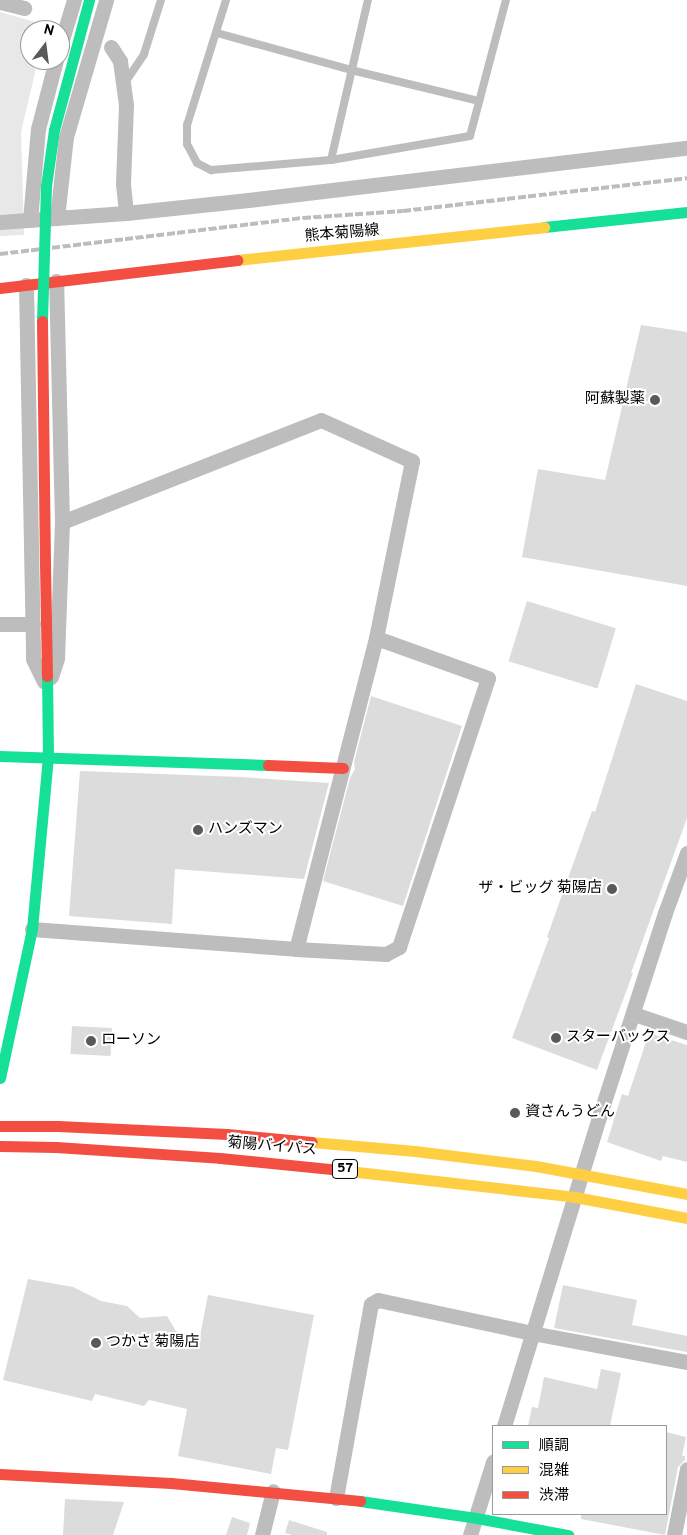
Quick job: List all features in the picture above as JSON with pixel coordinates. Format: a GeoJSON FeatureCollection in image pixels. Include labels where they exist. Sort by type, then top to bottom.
{"type":"FeatureCollection","features":[{"type":"Feature","properties":{"kind":"main road"},"geometry":{"type":"LineString","coordinates":[[0,1078],[32,929],[48,756],[42,279],[46,186],[54,130],[89,0]]}},
{"type":"Feature","properties":{"kind":"main road","name":"熊本菊陽線"},"geometry":{"type":"LineString","coordinates":[[0,288],[294,253],[687,212]]}},
{"type":"Feature","properties":{"kind":"main road"},"geometry":{"type":"LineString","coordinates":[[0,756],[48,756],[343,768]]}},
{"type":"Feature","properties":{"kind":"main road","name":"菊陽バイパス"},"geometry":{"type":"LineString","coordinates":[[0,1126],[58,1126],[228,1134],[415,1151],[536,1166],[687,1194]]}},
{"type":"Feature","properties":{"kind":"main road","name":"菊陽バイパス"},"geometry":{"type":"LineString","coordinates":[[0,1146],[56,1146],[220,1158],[410,1176],[574,1197],[687,1218]]}},
{"type":"Feature","properties":{"kind":"main road"},"geometry":{"type":"LineString","coordinates":[[0,1474],[171,1483],[272,1491],[476,1518],[568,1535]]}},
{"type":"Feature","properties":{"kind":"street"},"geometry":{"type":"LineString","coordinates":[[68,20],[74,0]]}},
{"type":"Feature","properties":{"kind":"street"},"geometry":{"type":"LineString","coordinates":[[57,218],[66,137],[106,0]]}},
{"type":"Feature","properties":{"kind":"street"},"geometry":{"type":"LineString","coordinates":[[0,2],[24,8]]}},
{"type":"Feature","properties":{"kind":"street"},"geometry":{"type":"LineString","coordinates":[[112,47],[120,61],[126,105],[123,184],[126,213]]}},
{"type":"Feature","properties":{"kind":"street"},"geometry":{"type":"LineString","coordinates":[[30,220],[38,129],[53,70]]}},
{"type":"Feature","properties":{"kind":"street"},"geometry":{"type":"LineString","coordinates":[[0,222],[126,213],[687,148]]}},
{"type":"Feature","properties":{"kind":"street"},"geometry":{"type":"LineString","coordinates":[[47,691],[57,658],[62,522],[56,281]]}},
{"type":"Feature","properties":{"kind":"street"},"geometry":{"type":"LineString","coordinates":[[26,285],[34,659],[47,691]]}},
{"type":"Feature","properties":{"kind":"street"},"geometry":{"type":"LineString","coordinates":[[62,522],[320,420],[412,461],[376,638],[296,950]]}},
{"type":"Feature","properties":{"kind":"street"},"geometry":{"type":"LineString","coordinates":[[0,624],[33,624]]}},
{"type":"Feature","properties":{"kind":"street"},"geometry":{"type":"LineString","coordinates":[[32,929],[296,950],[386,954],[399,947],[488,678],[376,638]]}},
{"type":"Feature","properties":{"kind":"street"},"geometry":{"type":"LineString","coordinates":[[504,1425],[574,1197],[665,913],[687,853]]}},
{"type":"Feature","properties":{"kind":"street"},"geometry":{"type":"LineString","coordinates":[[634,1014],[687,1032]]}},
{"type":"Feature","properties":{"kind":"street"},"geometry":{"type":"LineString","coordinates":[[336,1498],[371,1304],[378,1300],[532,1333],[687,1362]]}},
{"type":"Feature","properties":{"kind":"street"},"geometry":{"type":"LineString","coordinates":[[470,1535],[492,1465]]}},
{"type":"Feature","properties":{"kind":"street"},"geometry":{"type":"LineString","coordinates":[[674,1535],[687,1469]]}},
{"type":"Feature","properties":{"kind":"street"},"geometry":{"type":"LineString","coordinates":[[262,1535],[272,1491]]}},
{"type":"Feature","properties":{"kind":"lane"},"geometry":{"type":"LineString","coordinates":[[124,84],[144,54],[161,0]]}},
{"type":"Feature","properties":{"kind":"lane"},"geometry":{"type":"LineString","coordinates":[[226,0],[187,126],[187,144],[197,163],[211,170],[331,160],[470,136],[506,0]]}},
{"type":"Feature","properties":{"kind":"lane"},"geometry":{"type":"LineString","coordinates":[[331,160],[368,0]]}},
{"type":"Feature","properties":{"kind":"lane"},"geometry":{"type":"LineString","coordinates":[[217,33],[351,70],[479,101]]}},
{"type":"Feature","properties":{"kind":"shaded area"},"geometry":{"type":"Polygon","coordinates":[[[0,12],[28,20],[20,20],[20,70],[36,70],[21,132],[24,235],[0,236],[0,12]]]}},
{"type":"Feature","properties":{"kind":"building","name":"阿蘇製薬"},"geometry":{"type":"Polygon","coordinates":[[[641,325],[687,332],[687,586],[522,557],[538,469],[605,480],[641,325]]]}},
{"type":"Feature","properties":{"kind":"building"},"geometry":{"type":"Polygon","coordinates":[[[527,601],[616,628],[598,688],[509,661],[527,601]]]}},
{"type":"Feature","properties":{"kind":"building"},"geometry":{"type":"Polygon","coordinates":[[[636,684],[687,701],[687,818],[597,1070],[512,1038],[549,938],[547,937],[592,811],[595,812],[636,684]]]}},
{"type":"Feature","properties":{"kind":"building"},"geometry":{"type":"Polygon","coordinates":[[[371,696],[462,726],[403,906],[323,881],[350,778],[355,769],[354,762],[371,696]]]}},
{"type":"Feature","properties":{"kind":"building"},"geometry":{"type":"Polygon","coordinates":[[[80,771],[241,777],[329,783],[304,879],[175,869],[172,924],[69,916],[80,771]]]}},
{"type":"Feature","properties":{"kind":"building","name":"ローソン"},"geometry":{"type":"Polygon","coordinates":[[[72,1026],[112,1028],[110,1056],[71,1054],[72,1026]]]}},
{"type":"Feature","properties":{"kind":"building"},"geometry":{"type":"Polygon","coordinates":[[[649,1033],[687,1045],[687,1162],[663,1156],[661,1161],[607,1142],[622,1094],[628,1096],[649,1033]]]}},
{"type":"Feature","properties":{"kind":"building"},"geometry":{"type":"Polygon","coordinates":[[[28,1279],[73,1287],[101,1301],[127,1306],[140,1318],[167,1316],[183,1343],[189,1335],[199,1341],[208,1295],[314,1315],[288,1450],[276,1448],[271,1474],[178,1456],[187,1409],[149,1400],[144,1406],[95,1394],[92,1401],[3,1380],[28,1279]]]}},
{"type":"Feature","properties":{"kind":"building"},"geometry":{"type":"Polygon","coordinates":[[[563,1285],[637,1300],[632,1325],[687,1336],[687,1352],[554,1328],[563,1285]]]}},
{"type":"Feature","properties":{"kind":"building"},"geometry":{"type":"Polygon","coordinates":[[[601,1369],[621,1373],[610,1425],[528,1425],[532,1407],[538,1408],[544,1377],[597,1389],[601,1369]]]}},
{"type":"Feature","properties":{"kind":"building"},"geometry":{"type":"Polygon","coordinates":[[[667,1432],[686,1437],[682,1456],[685,1456],[685,1460],[678,1467],[665,1535],[581,1519],[581,1515],[667,1515],[667,1432]]]}},
{"type":"Feature","properties":{"kind":"building"},"geometry":{"type":"Polygon","coordinates":[[[65,1499],[124,1502],[113,1535],[63,1535],[65,1499]]]}},
{"type":"Feature","properties":{"kind":"building"},"geometry":{"type":"Polygon","coordinates":[[[232,1517],[250,1523],[247,1535],[226,1535],[232,1517]]]}},
{"type":"Feature","properties":{"kind":"building"},"geometry":{"type":"Polygon","coordinates":[[[289,1520],[327,1532],[327,1535],[292,1535],[285,1533],[289,1520]]]}},
{"type":"Feature","properties":{"kind":"railway"},"geometry":{"type":"LineString","coordinates":[[0,254],[303,218],[403,211],[687,178]]}},
{"type":"Feature","properties":{"kind":"traffic: fast"},"geometry":{"type":"LineString","coordinates":[[42,321],[46,186],[54,130],[89,0]]}},
{"type":"Feature","properties":{"kind":"traffic: fast"},"geometry":{"type":"LineString","coordinates":[[544,227],[687,212]]}},
{"type":"Feature","properties":{"kind":"traffic: fast"},"geometry":{"type":"LineString","coordinates":[[0,1078],[32,929],[48,756],[47,676]]}},
{"type":"Feature","properties":{"kind":"traffic: fast"},"geometry":{"type":"LineString","coordinates":[[0,756],[268,765]]}},
{"type":"Feature","properties":{"kind":"traffic: fast"},"geometry":{"type":"LineString","coordinates":[[360,1501],[476,1518],[568,1535]]}},
{"type":"Feature","properties":{"kind":"traffic: slow"},"geometry":{"type":"LineString","coordinates":[[237,260],[544,227]]}},
{"type":"Feature","properties":{"kind":"traffic: slow"},"geometry":{"type":"LineString","coordinates":[[312,1142],[415,1151],[536,1166],[687,1194]]}},
{"type":"Feature","properties":{"kind":"traffic: slow"},"geometry":{"type":"LineString","coordinates":[[331,1169],[575,1197],[687,1218]]}},
{"type":"Feature","properties":{"kind":"traffic: jam"},"geometry":{"type":"LineString","coordinates":[[0,288],[237,260]]}},
{"type":"Feature","properties":{"kind":"traffic: jam"},"geometry":{"type":"LineString","coordinates":[[42,321],[45,563]]}},
{"type":"Feature","properties":{"kind":"traffic: jam"},"geometry":{"type":"LineString","coordinates":[[45,563],[47,676]]}},
{"type":"Feature","properties":{"kind":"traffic: jam"},"geometry":{"type":"LineString","coordinates":[[268,765],[343,768]]}},
{"type":"Feature","properties":{"kind":"traffic: jam"},"geometry":{"type":"LineString","coordinates":[[0,1126],[58,1126],[227,1134],[312,1142]]}},
{"type":"Feature","properties":{"kind":"traffic: jam"},"geometry":{"type":"LineString","coordinates":[[0,1146],[56,1147],[220,1158],[331,1169]]}},
{"type":"Feature","properties":{"kind":"traffic: jam"},"geometry":{"type":"LineString","coordinates":[[0,1474],[171,1483],[360,1501]]}},
{"type":"Feature","properties":{"kind":"place","name":"阿蘇製薬"},"geometry":{"type":"Point","coordinates":[655,400]}},
{"type":"Feature","properties":{"kind":"place","name":"ハンズマン"},"geometry":{"type":"Point","coordinates":[198,830]}},
{"type":"Feature","properties":{"kind":"place","name":"ザ・ビッグ 菊陽店"},"geometry":{"type":"Point","coordinates":[612,889]}},
{"type":"Feature","properties":{"kind":"place","name":"スターバックス"},"geometry":{"type":"Point","coordinates":[556,1038]}},
{"type":"Feature","properties":{"kind":"place","name":"ローソン"},"geometry":{"type":"Point","coordinates":[91,1041]}},
{"type":"Feature","properties":{"kind":"place","name":"資さんうどん"},"geometry":{"type":"Point","coordinates":[515,1113]}},
{"type":"Feature","properties":{"kind":"place","name":"つかさ 菊陽店"},"geometry":{"type":"Point","coordinates":[96,1343]}}]}
